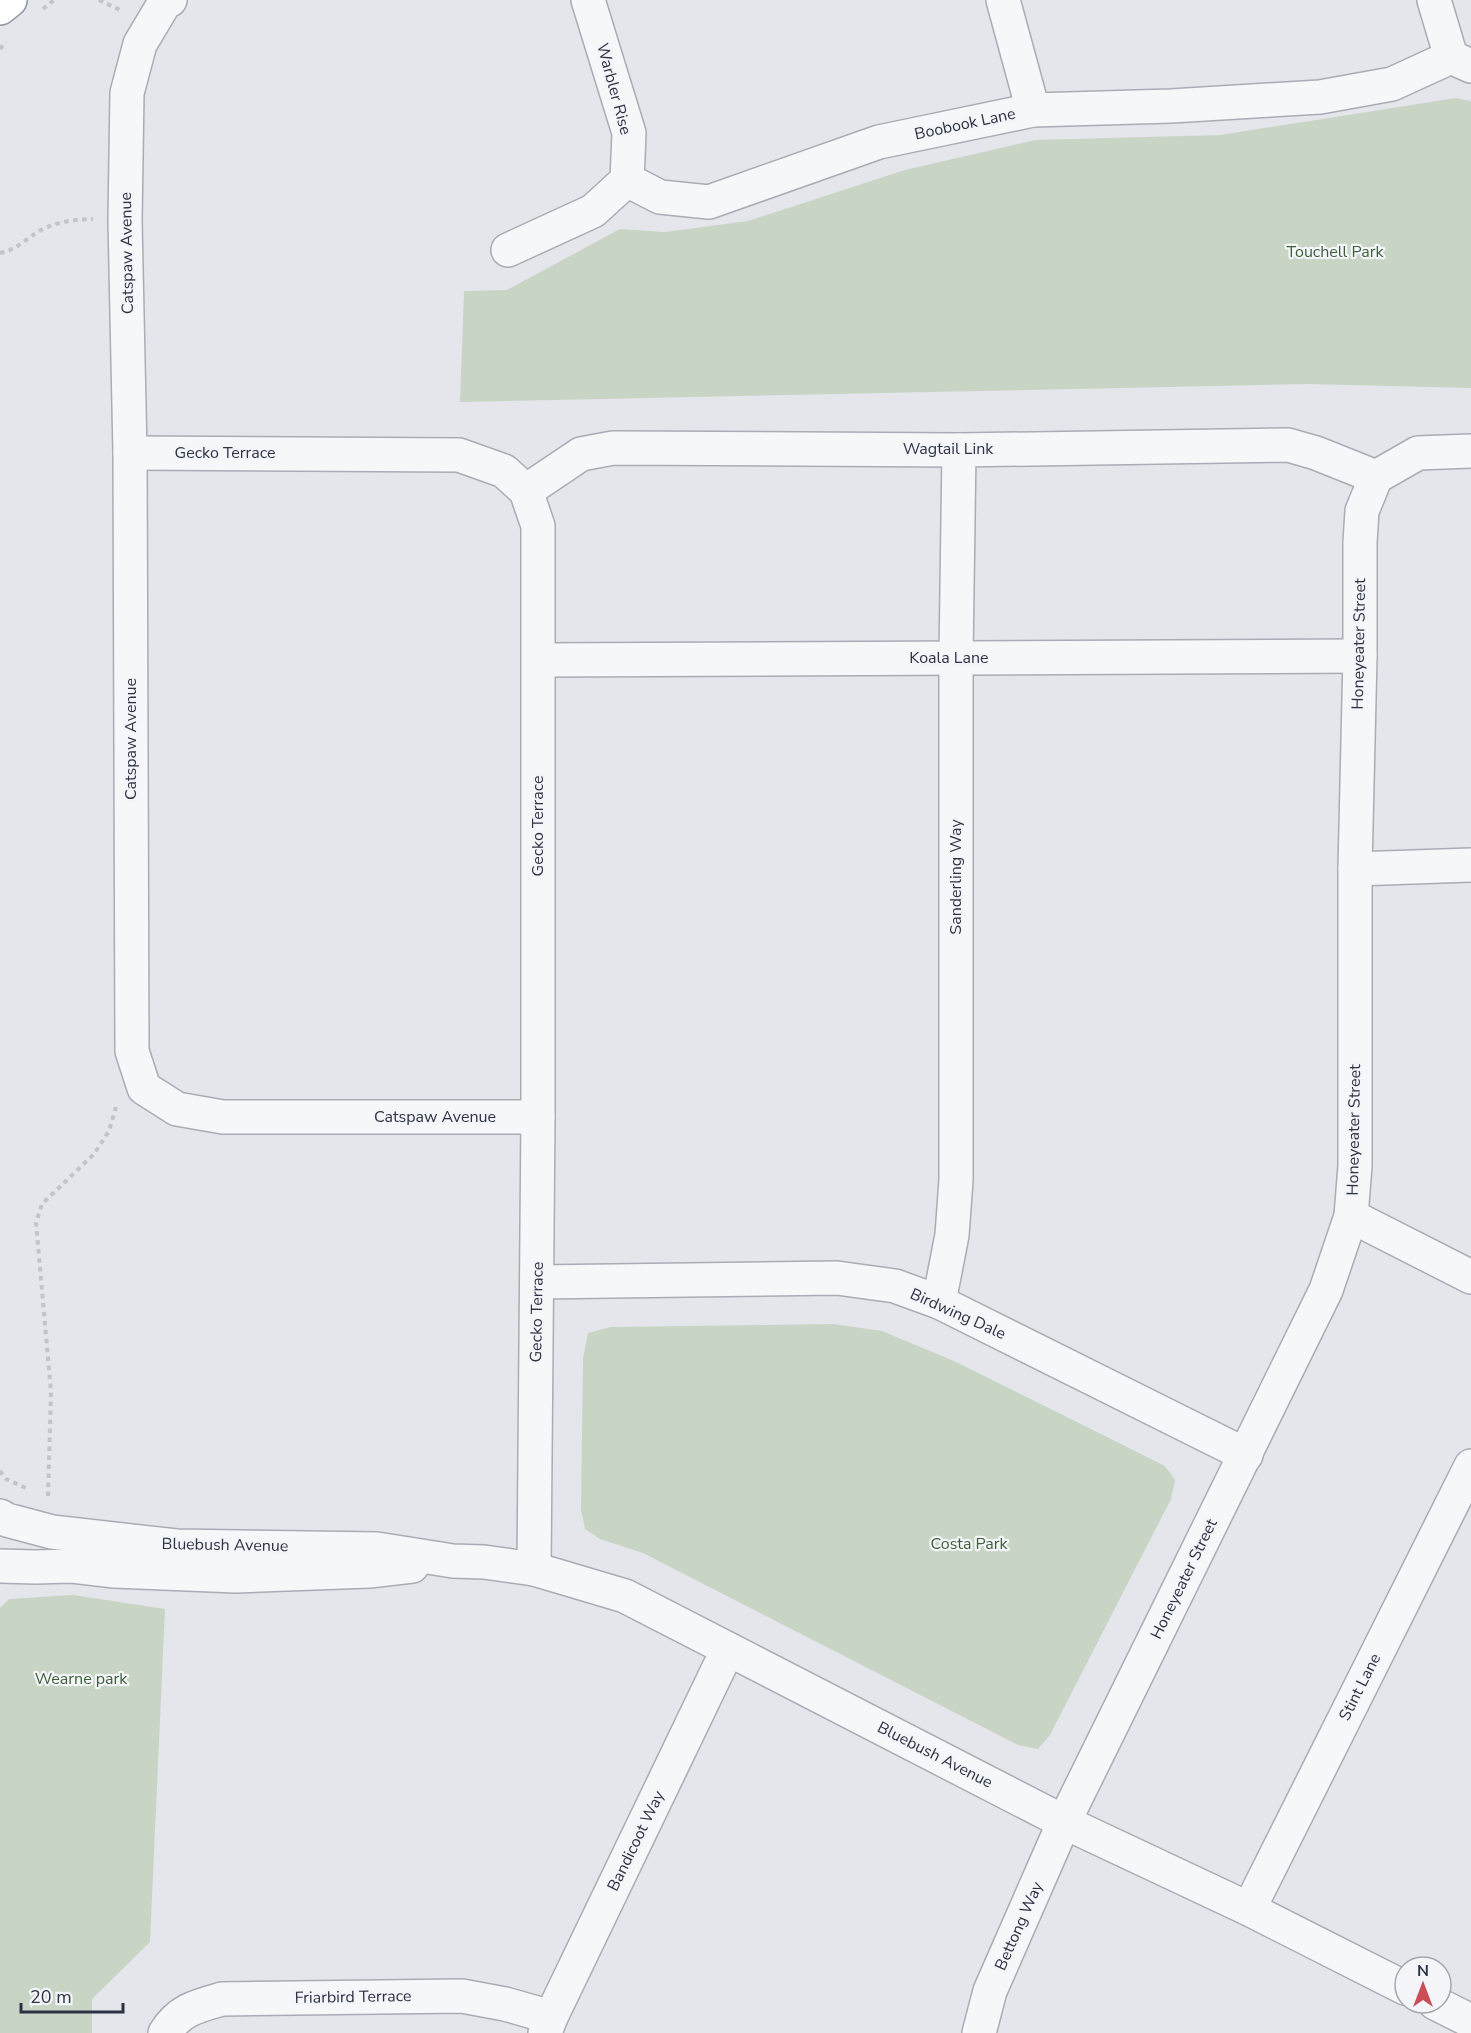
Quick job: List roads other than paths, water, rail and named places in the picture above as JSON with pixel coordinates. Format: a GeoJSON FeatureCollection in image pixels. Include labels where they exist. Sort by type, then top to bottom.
{"type":"FeatureCollection","features":[{"type":"Feature","properties":{"kind":"highway"},"geometry":{"type":"LineString","coordinates":[[0,8],[10,0]]}},
{"type":"Feature","properties":{"kind":"street","name":"Catspaw Avenue"},"geometry":{"type":"LineString","coordinates":[[170,0],[165,2],[140,44],[127,93],[125,221],[130,453],[132,1051],[144,1088],[177,1108],[223,1117],[538,1117]]}},
{"type":"Feature","properties":{"kind":"street","name":"Warbler Rise"},"geometry":{"type":"LineString","coordinates":[[588,0],[629,134],[627,180]]}},
{"type":"Feature","properties":{"kind":"street"},"geometry":{"type":"LineString","coordinates":[[1004,0],[1033,110]]}},
{"type":"Feature","properties":{"kind":"street"},"geometry":{"type":"LineString","coordinates":[[1434,0],[1461,62]]}},
{"type":"Feature","properties":{"kind":"street","name":"Boobook Lane"},"geometry":{"type":"LineString","coordinates":[[627,180],[660,196],[709,202],[879,142],[1033,110],[1171,106],[1320,97],[1392,84],[1461,62]]}},
{"type":"Feature","properties":{"kind":"street"},"geometry":{"type":"LineString","coordinates":[[508,250],[593,211],[627,180]]}},
{"type":"Feature","properties":{"kind":"street","name":"Wagtail Link"},"geometry":{"type":"LineString","coordinates":[[526,491],[581,454],[614,448],[959,450],[1288,445],[1316,453],[1376,477]]}},
{"type":"Feature","properties":{"kind":"street","name":"Sanderling Way"},"geometry":{"type":"LineString","coordinates":[[939,1302],[952,1235],[956,1179],[956,658],[959,450]]}},
{"type":"Feature","properties":{"kind":"street"},"geometry":{"type":"LineString","coordinates":[[1376,477],[1418,453],[1471,451]]}},
{"type":"Feature","properties":{"kind":"street","name":"Gecko Terrace"},"geometry":{"type":"LineString","coordinates":[[130,453],[459,455],[504,471],[526,491],[538,526],[538,1117],[534,1569]]}},
{"type":"Feature","properties":{"kind":"street","name":"Honeyeater Street"},"geometry":{"type":"LineString","coordinates":[[1064,1822],[1326,1290],[1351,1216],[1355,1166],[1355,869],[1360,542],[1362,511],[1376,477]]}},
{"type":"Feature","properties":{"kind":"street","name":"Koala Lane"},"geometry":{"type":"LineString","coordinates":[[538,660],[956,658],[1049,660],[1360,656]]}},
{"type":"Feature","properties":{"kind":"street"},"geometry":{"type":"LineString","coordinates":[[1355,869],[1471,866]]}},
{"type":"Feature","properties":{"kind":"street"},"geometry":{"type":"LineString","coordinates":[[1351,1216],[1471,1277]]}},
{"type":"Feature","properties":{"kind":"street","name":"Birdwing Dale"},"geometry":{"type":"LineString","coordinates":[[537,1282],[837,1278],[895,1286],[939,1302],[1245,1455]]}},
{"type":"Feature","properties":{"kind":"street","name":"Stint Lane"},"geometry":{"type":"LineString","coordinates":[[1249,1909],[1471,1466]]}},
{"type":"Feature","properties":{"kind":"street","name":"Bluebush Avenue"},"geometry":{"type":"LineString","coordinates":[[0,1516],[6,1520],[52,1532],[176,1546],[377,1549],[453,1561],[484,1562],[534,1569],[625,1596],[1064,1822],[1249,1909],[1393,1982]]}},
{"type":"Feature","properties":{"kind":"street","name":"Bluebush Avenue"},"geometry":{"type":"LineString","coordinates":[[0,1566],[72,1566],[115,1571],[236,1576],[369,1571],[453,1561]]}},
{"type":"Feature","properties":{"kind":"street","name":"Bandicoot Way"},"geometry":{"type":"LineString","coordinates":[[548,2025],[728,1649]]}},
{"type":"Feature","properties":{"kind":"street","name":"Bettong Way"},"geometry":{"type":"LineString","coordinates":[[979,2033],[990,1991],[1064,1822]]}},
{"type":"Feature","properties":{"kind":"street","name":"Friarbird Terrace"},"geometry":{"type":"LineString","coordinates":[[165,2033],[169,2026],[190,2008],[222,1999],[462,1996],[505,2004],[548,2025]]}},
{"type":"Feature","properties":{"kind":"park label","name":"Touchell Park"},"geometry":{"type":"Point","coordinates":[1335,252]}},
{"type":"Feature","properties":{"kind":"park label","name":"Costa Park"},"geometry":{"type":"Point","coordinates":[969,1544]}},
{"type":"Feature","properties":{"kind":"park label","name":"Wearne park"},"geometry":{"type":"Point","coordinates":[81,1679]}}]}
